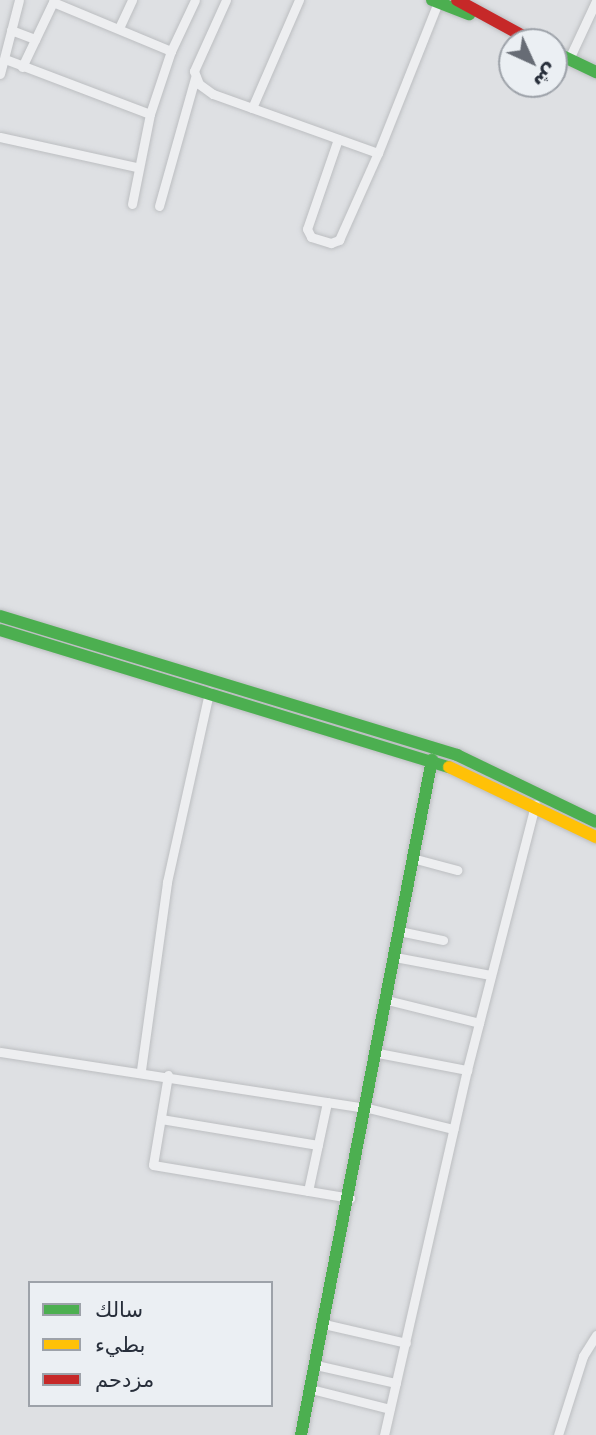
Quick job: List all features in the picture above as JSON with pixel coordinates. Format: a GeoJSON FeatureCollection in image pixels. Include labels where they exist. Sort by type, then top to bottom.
{"type":"FeatureCollection","features":[{"type":"Feature","properties":{"kind":"main road"},"geometry":{"type":"LineString","coordinates":[[457,0],[505,28]]}},
{"type":"Feature","properties":{"kind":"main road"},"geometry":{"type":"LineString","coordinates":[[436,1],[505,28]]}},
{"type":"Feature","properties":{"kind":"main road"},"geometry":{"type":"LineString","coordinates":[[569,59],[596,72]]}},
{"type":"Feature","properties":{"kind":"main road"},"geometry":{"type":"LineString","coordinates":[[0,616],[457,755],[596,822]]}},
{"type":"Feature","properties":{"kind":"main road"},"geometry":{"type":"LineString","coordinates":[[0,630],[432,760],[535,805],[596,838]]}},
{"type":"Feature","properties":{"kind":"main road"},"geometry":{"type":"LineString","coordinates":[[301,1435],[368,1108],[432,760]]}},
{"type":"Feature","properties":{"kind":"street"},"geometry":{"type":"LineString","coordinates":[[0,74],[19,0]]}},
{"type":"Feature","properties":{"kind":"street"},"geometry":{"type":"LineString","coordinates":[[120,28],[132,0]]}},
{"type":"Feature","properties":{"kind":"street"},"geometry":{"type":"LineString","coordinates":[[132,204],[137,167],[150,114],[171,51],[195,0]]}},
{"type":"Feature","properties":{"kind":"street"},"geometry":{"type":"LineString","coordinates":[[159,206],[195,78],[226,0]]}},
{"type":"Feature","properties":{"kind":"street"},"geometry":{"type":"LineString","coordinates":[[251,108],[299,0]]}},
{"type":"Feature","properties":{"kind":"street"},"geometry":{"type":"LineString","coordinates":[[22,67],[53,1],[171,51]]}},
{"type":"Feature","properties":{"kind":"street"},"geometry":{"type":"LineString","coordinates":[[338,139],[307,229],[311,237],[331,243],[339,240],[378,153],[436,1]]}},
{"type":"Feature","properties":{"kind":"street"},"geometry":{"type":"LineString","coordinates":[[569,59],[596,1]]}},
{"type":"Feature","properties":{"kind":"street"},"geometry":{"type":"LineString","coordinates":[[11,30],[36,39]]}},
{"type":"Feature","properties":{"kind":"street"},"geometry":{"type":"LineString","coordinates":[[5,59],[150,114]]}},
{"type":"Feature","properties":{"kind":"street"},"geometry":{"type":"LineString","coordinates":[[195,78],[213,94],[378,153]]}},
{"type":"Feature","properties":{"kind":"street"},"geometry":{"type":"LineString","coordinates":[[0,137],[137,167]]}},
{"type":"Feature","properties":{"kind":"street"},"geometry":{"type":"LineString","coordinates":[[141,1070],[167,882],[209,692]]}},
{"type":"Feature","properties":{"kind":"street"},"geometry":{"type":"LineString","coordinates":[[384,1435],[467,1070],[535,805]]}},
{"type":"Feature","properties":{"kind":"street"},"geometry":{"type":"LineString","coordinates":[[412,858],[457,870]]}},
{"type":"Feature","properties":{"kind":"street"},"geometry":{"type":"LineString","coordinates":[[399,931],[443,940]]}},
{"type":"Feature","properties":{"kind":"street"},"geometry":{"type":"LineString","coordinates":[[395,957],[491,975]]}},
{"type":"Feature","properties":{"kind":"street"},"geometry":{"type":"LineString","coordinates":[[387,1000],[479,1023]]}},
{"type":"Feature","properties":{"kind":"street"},"geometry":{"type":"LineString","coordinates":[[0,1052],[105,1069],[141,1070],[368,1108],[453,1129]]}},
{"type":"Feature","properties":{"kind":"street"},"geometry":{"type":"LineString","coordinates":[[378,1053],[467,1070]]}},
{"type":"Feature","properties":{"kind":"street"},"geometry":{"type":"LineString","coordinates":[[168,1075],[153,1166],[350,1198]]}},
{"type":"Feature","properties":{"kind":"street"},"geometry":{"type":"LineString","coordinates":[[308,1191],[327,1102]]}},
{"type":"Feature","properties":{"kind":"street"},"geometry":{"type":"LineString","coordinates":[[160,1119],[318,1144]]}},
{"type":"Feature","properties":{"kind":"street"},"geometry":{"type":"LineString","coordinates":[[324,1324],[406,1343]]}},
{"type":"Feature","properties":{"kind":"street"},"geometry":{"type":"LineString","coordinates":[[558,1435],[583,1356],[596,1335]]}},
{"type":"Feature","properties":{"kind":"street"},"geometry":{"type":"LineString","coordinates":[[316,1365],[396,1383]]}},
{"type":"Feature","properties":{"kind":"street"},"geometry":{"type":"LineString","coordinates":[[311,1389],[390,1409]]}},
{"type":"Feature","properties":{"kind":"traffic: fast"},"geometry":{"type":"LineString","coordinates":[[432,0],[469,14]]}},
{"type":"Feature","properties":{"kind":"traffic: fast"},"geometry":{"type":"LineString","coordinates":[[568,59],[596,72]]}},
{"type":"Feature","properties":{"kind":"traffic: fast"},"geometry":{"type":"LineString","coordinates":[[0,616],[457,755],[596,822]]}},
{"type":"Feature","properties":{"kind":"traffic: fast"},"geometry":{"type":"LineString","coordinates":[[0,630],[449,767]]}},
{"type":"Feature","properties":{"kind":"traffic: fast"},"geometry":{"type":"LineString","coordinates":[[301,1435],[432,760]]}},
{"type":"Feature","properties":{"kind":"traffic: slow"},"geometry":{"type":"LineString","coordinates":[[449,767],[596,837]]}},
{"type":"Feature","properties":{"kind":"traffic: jam"},"geometry":{"type":"LineString","coordinates":[[457,0],[508,28]]}}]}
